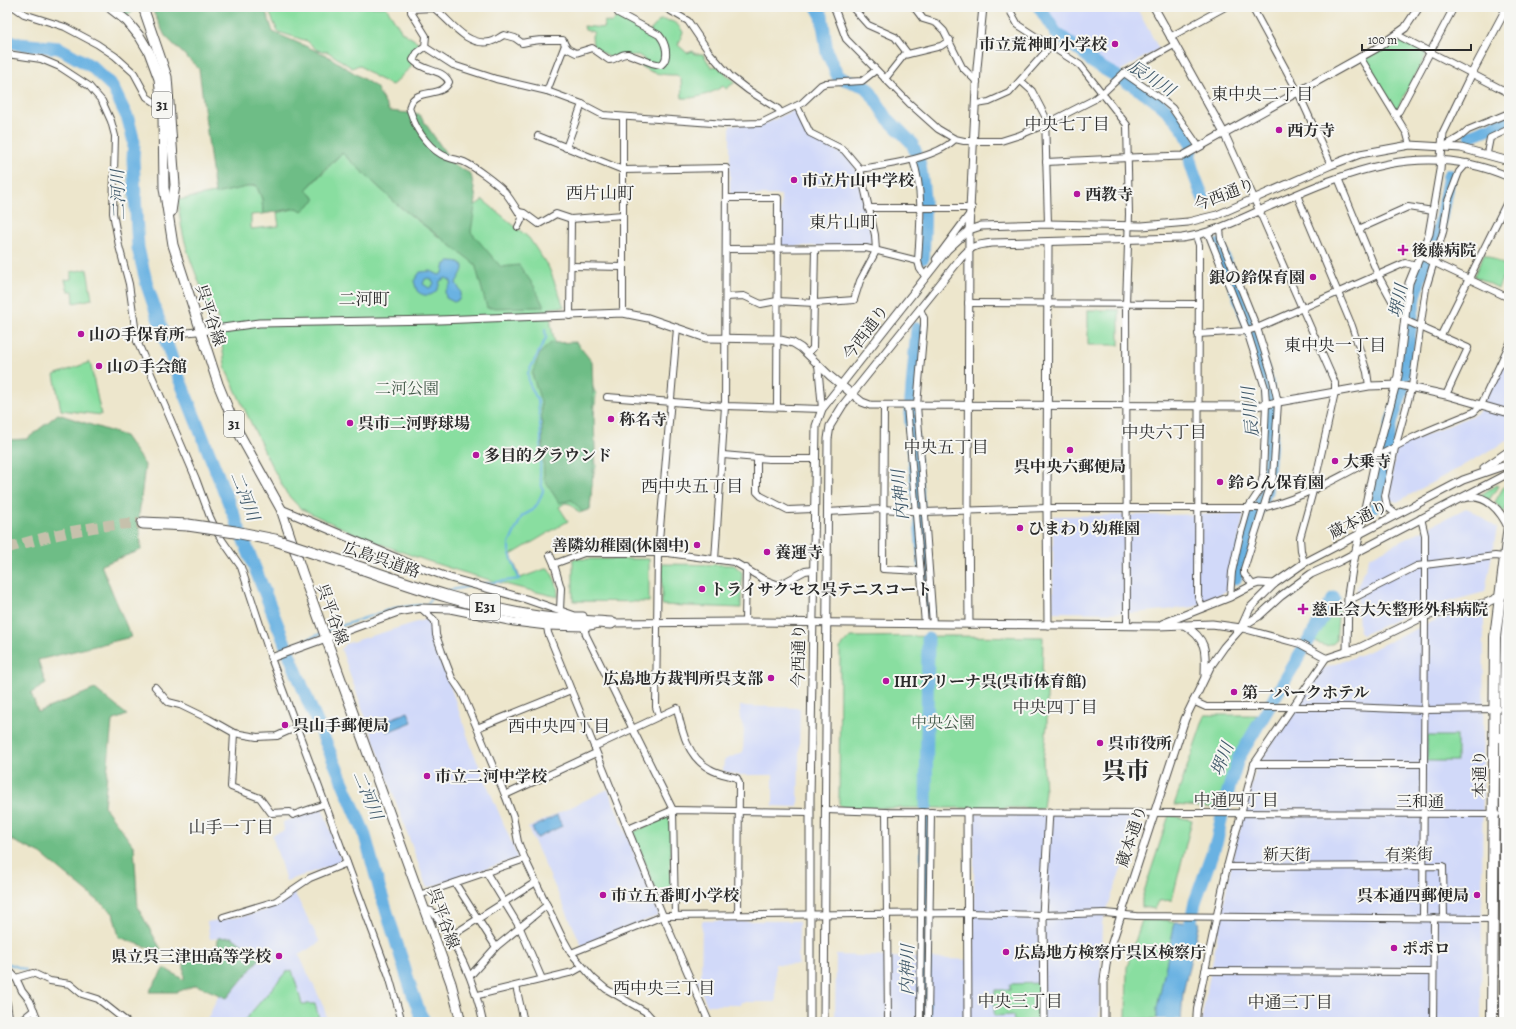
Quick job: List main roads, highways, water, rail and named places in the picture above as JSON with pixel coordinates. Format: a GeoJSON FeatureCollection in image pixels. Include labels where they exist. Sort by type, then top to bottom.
{"type":"FeatureCollection","features":[{"type":"Feature","properties":{"kind":"highway","name":"広島呉道路"},"geometry":{"type":"LineString","coordinates":[[143,523],[188,525],[275,540],[424,590],[516,614],[567,621],[611,623]]}},
{"type":"Feature","properties":{"kind":"highway","name":"本通り"},"geometry":{"type":"LineString","coordinates":[[1492,1022],[1495,636],[1504,557],[1509,528]]}},
{"type":"Feature","properties":{"kind":"highway","name":"本通り"},"geometry":{"type":"LineString","coordinates":[[1505,1022],[1507,919],[1506,638],[1509,608]]}},
{"type":"Feature","properties":{"kind":"main road","name":"呉平谷線"},"geometry":{"type":"LineString","coordinates":[[109,7],[128,22],[140,37],[159,79],[162,107],[164,188],[173,245],[218,384],[236,428],[281,509],[322,640],[420,895],[451,983],[461,1022]]}},
{"type":"Feature","properties":{"kind":"main road","name":"呉平谷線"},"geometry":{"type":"LineString","coordinates":[[143,7],[167,78],[175,185],[170,220]]}},
{"type":"Feature","properties":{"kind":"water"},"geometry":{"type":"Polygon","coordinates":[[[452,261],[458,262],[462,264],[463,267],[463,270],[456,283],[461,292],[459,300],[454,302],[446,298],[445,292],[451,281],[446,278],[440,281],[435,292],[428,295],[421,294],[417,291],[414,281],[420,272],[431,271],[439,275],[443,273],[445,264],[452,261]],[[430,278],[425,279],[423,284],[429,288],[434,283],[430,278]]]}},
{"type":"Feature","properties":{"kind":"water"},"geometry":{"type":"Polygon","coordinates":[[[408,712],[412,722],[387,732],[383,722],[408,712]]]}},
{"type":"Feature","properties":{"kind":"water"},"geometry":{"type":"Polygon","coordinates":[[[557,815],[562,826],[537,838],[532,828],[557,815]]]}},
{"type":"Feature","properties":{"kind":"water"},"geometry":{"type":"Polygon","coordinates":[[[1175,922],[1199,922],[1183,993],[1181,1022],[1157,1022],[1157,1008],[1175,922]]]}},
{"type":"Feature","properties":{"kind":"waterway","name":"内神川"},"geometry":{"type":"LineString","coordinates":[[817,7],[822,16],[827,52],[838,77],[867,87],[887,118],[912,143],[916,153]]}},
{"type":"Feature","properties":{"kind":"waterway","name":"辰川川"},"geometry":{"type":"LineString","coordinates":[[1039,7],[1056,33],[1087,56],[1092,62],[1135,87],[1162,105],[1173,117],[1183,129],[1191,144],[1192,148],[1190,156],[1192,169],[1206,204]]}},
{"type":"Feature","properties":{"kind":"waterway","name":"二河川"},"geometry":{"type":"LineString","coordinates":[[7,40],[19,44],[59,48],[91,66],[112,86],[128,119],[134,142],[133,159],[138,248],[147,285],[175,368],[308,701],[364,832],[379,887],[411,989],[420,1014],[425,1022]]}},
{"type":"Feature","properties":{"kind":"waterway","name":"堺川"},"geometry":{"type":"LineString","coordinates":[[1470,136],[1509,120]]}},
{"type":"Feature","properties":{"kind":"waterway","name":"内神川"},"geometry":{"type":"LineString","coordinates":[[919,161],[923,185],[924,209],[923,258]]}},
{"type":"Feature","properties":{"kind":"waterway","name":"堺川"},"geometry":{"type":"LineString","coordinates":[[1376,506],[1392,420],[1402,392],[1417,288],[1424,266],[1438,235],[1449,175]]}},
{"type":"Feature","properties":{"kind":"waterway","name":"辰川川"},"geometry":{"type":"LineString","coordinates":[[1219,245],[1254,338],[1268,385],[1272,432],[1266,492],[1254,518],[1239,561],[1236,578]]}},
{"type":"Feature","properties":{"kind":"waterway","name":"内神川"},"geometry":{"type":"LineString","coordinates":[[917,328],[910,412],[928,610]]}},
{"type":"Feature","properties":{"kind":"waterway"},"geometry":{"type":"LineString","coordinates":[[481,584],[519,579],[509,551],[509,544],[522,516],[533,510],[543,491],[540,476],[541,437],[538,401],[529,383],[528,373],[546,338],[545,329]]}},
{"type":"Feature","properties":{"kind":"waterway"},"geometry":{"type":"LineString","coordinates":[[446,591],[471,586]]}},
{"type":"Feature","properties":{"kind":"waterway"},"geometry":{"type":"LineString","coordinates":[[326,631],[394,608],[428,604],[432,595]]}},
{"type":"Feature","properties":{"kind":"waterway","name":"堺川"},"geometry":{"type":"LineString","coordinates":[[1187,940],[1195,902],[1217,840],[1224,805],[1238,759],[1334,598]]}},
{"type":"Feature","properties":{"kind":"waterway"},"geometry":{"type":"LineString","coordinates":[[287,648],[322,633]]}},
{"type":"Feature","properties":{"kind":"waterway","name":"内神川"},"geometry":{"type":"LineString","coordinates":[[926,806],[928,639]]}},
{"type":"Feature","properties":{"kind":"waterway","name":"内神川"},"geometry":{"type":"LineString","coordinates":[[926,905],[927,816]]}},
{"type":"Feature","properties":{"kind":"waterway","name":"内神川"},"geometry":{"type":"LineString","coordinates":[[924,1022],[925,919]]}},
{"type":"Feature","properties":{"kind":"waterway"},"geometry":{"type":"LineString","coordinates":[[7,963],[26,970]]}},
{"type":"Feature","properties":{"kind":"tunnel"},"geometry":{"type":"LineString","coordinates":[[7,548],[74,531],[143,523]]}},
{"type":"Feature","properties":{"kind":"place","name":"市立荒神町小学校"},"geometry":{"type":"Point","coordinates":[1115,44]}},
{"type":"Feature","properties":{"kind":"place","name":"西方寺"},"geometry":{"type":"Point","coordinates":[1279,130]}},
{"type":"Feature","properties":{"kind":"place","name":"市立片山中学校"},"geometry":{"type":"Point","coordinates":[794,180]}},
{"type":"Feature","properties":{"kind":"place","name":"西教寺"},"geometry":{"type":"Point","coordinates":[1077,194]}},
{"type":"Feature","properties":{"kind":"place","name":"後藤病院"},"geometry":{"type":"Point","coordinates":[1403,250]}},
{"type":"Feature","properties":{"kind":"place","name":"銀の鈴保育園"},"geometry":{"type":"Point","coordinates":[1313,277]}},
{"type":"Feature","properties":{"kind":"place","name":"山の手保育所"},"geometry":{"type":"Point","coordinates":[81,334]}},
{"type":"Feature","properties":{"kind":"place","name":"山の手会館"},"geometry":{"type":"Point","coordinates":[99,366]}},
{"type":"Feature","properties":{"kind":"place","name":"称名寺"},"geometry":{"type":"Point","coordinates":[611,419]}},
{"type":"Feature","properties":{"kind":"place","name":"呉市二河野球場"},"geometry":{"type":"Point","coordinates":[350,423]}},
{"type":"Feature","properties":{"kind":"place","name":"呉中央六郵便局"},"geometry":{"type":"Point","coordinates":[1070,450]}},
{"type":"Feature","properties":{"kind":"place","name":"多目的グラウンド"},"geometry":{"type":"Point","coordinates":[476,455]}},
{"type":"Feature","properties":{"kind":"place","name":"大乗寺"},"geometry":{"type":"Point","coordinates":[1335,461]}},
{"type":"Feature","properties":{"kind":"place","name":"鈴らん保育園"},"geometry":{"type":"Point","coordinates":[1220,482]}},
{"type":"Feature","properties":{"kind":"place","name":"ひまわり幼稚園"},"geometry":{"type":"Point","coordinates":[1020,528]}},
{"type":"Feature","properties":{"kind":"place","name":"善隣幼稚園(休園中)"},"geometry":{"type":"Point","coordinates":[697,545]}},
{"type":"Feature","properties":{"kind":"place","name":"養運寺"},"geometry":{"type":"Point","coordinates":[767,552]}},
{"type":"Feature","properties":{"kind":"place","name":"トライサクセス呉テニスコート"},"geometry":{"type":"Point","coordinates":[702,589]}},
{"type":"Feature","properties":{"kind":"place","name":"慈正会大矢整形外科病院"},"geometry":{"type":"Point","coordinates":[1303,609]}},
{"type":"Feature","properties":{"kind":"place","name":"広島地方裁判所呉支部"},"geometry":{"type":"Point","coordinates":[771,678]}},
{"type":"Feature","properties":{"kind":"place","name":"IHIアリーナ呉(呉市体育館)"},"geometry":{"type":"Point","coordinates":[886,681]}},
{"type":"Feature","properties":{"kind":"place","name":"第一パークホテル"},"geometry":{"type":"Point","coordinates":[1234,692]}},
{"type":"Feature","properties":{"kind":"place","name":"呉山手郵便局"},"geometry":{"type":"Point","coordinates":[285,725]}},
{"type":"Feature","properties":{"kind":"place","name":"呉市役所"},"geometry":{"type":"Point","coordinates":[1100,743]}},
{"type":"Feature","properties":{"kind":"place","name":"市立二河中学校"},"geometry":{"type":"Point","coordinates":[427,776]}},
{"type":"Feature","properties":{"kind":"place","name":"市立五番町小学校"},"geometry":{"type":"Point","coordinates":[603,895]}},
{"type":"Feature","properties":{"kind":"place","name":"呉本通四郵便局"},"geometry":{"type":"Point","coordinates":[1477,895]}},
{"type":"Feature","properties":{"kind":"place","name":"ポポロ"},"geometry":{"type":"Point","coordinates":[1394,948]}},
{"type":"Feature","properties":{"kind":"place","name":"広島地方検察庁呉区検察庁"},"geometry":{"type":"Point","coordinates":[1006,952]}},
{"type":"Feature","properties":{"kind":"place","name":"県立呉三津田高等学校"},"geometry":{"type":"Point","coordinates":[279,956]}},
{"type":"Feature","properties":{"kind":"district","name":"東中央二丁目"},"geometry":{"type":"Point","coordinates":[1262,94]}},
{"type":"Feature","properties":{"kind":"district","name":"中央七丁目"},"geometry":{"type":"Point","coordinates":[1067,124]}},
{"type":"Feature","properties":{"kind":"district","name":"西片山町"},"geometry":{"type":"Point","coordinates":[600,193]}},
{"type":"Feature","properties":{"kind":"district","name":"東片山町"},"geometry":{"type":"Point","coordinates":[843,222]}},
{"type":"Feature","properties":{"kind":"district","name":"二河町"},"geometry":{"type":"Point","coordinates":[364,299]}},
{"type":"Feature","properties":{"kind":"district","name":"東中央一丁目"},"geometry":{"type":"Point","coordinates":[1335,345]}},
{"type":"Feature","properties":{"kind":"district","name":"中央六丁目"},"geometry":{"type":"Point","coordinates":[1164,432]}},
{"type":"Feature","properties":{"kind":"district","name":"中央五丁目"},"geometry":{"type":"Point","coordinates":[946,447]}},
{"type":"Feature","properties":{"kind":"district","name":"西中央五丁目"},"geometry":{"type":"Point","coordinates":[692,486]}},
{"type":"Feature","properties":{"kind":"district","name":"中央四丁目"},"geometry":{"type":"Point","coordinates":[1055,707]}},
{"type":"Feature","properties":{"kind":"district","name":"西中央四丁目"},"geometry":{"type":"Point","coordinates":[559,726]}},
{"type":"Feature","properties":{"kind":"district","name":"呉市"},"geometry":{"type":"Point","coordinates":[1126,771]}},
{"type":"Feature","properties":{"kind":"district","name":"中通四丁目"},"geometry":{"type":"Point","coordinates":[1236,800]}},
{"type":"Feature","properties":{"kind":"district","name":"山手一丁目"},"geometry":{"type":"Point","coordinates":[231,827]}},
{"type":"Feature","properties":{"kind":"district","name":"西中央三丁目"},"geometry":{"type":"Point","coordinates":[664,988]}},
{"type":"Feature","properties":{"kind":"district","name":"中央三丁目"},"geometry":{"type":"Point","coordinates":[1020,1001]}},
{"type":"Feature","properties":{"kind":"district","name":"中通三丁目"},"geometry":{"type":"Point","coordinates":[1290,1002]}},
{"type":"Feature","properties":{"kind":"park label","name":"二河公園"},"geometry":{"type":"Point","coordinates":[407,388]}},
{"type":"Feature","properties":{"kind":"park label","name":"中央公園"},"geometry":{"type":"Point","coordinates":[943,722]}}]}
